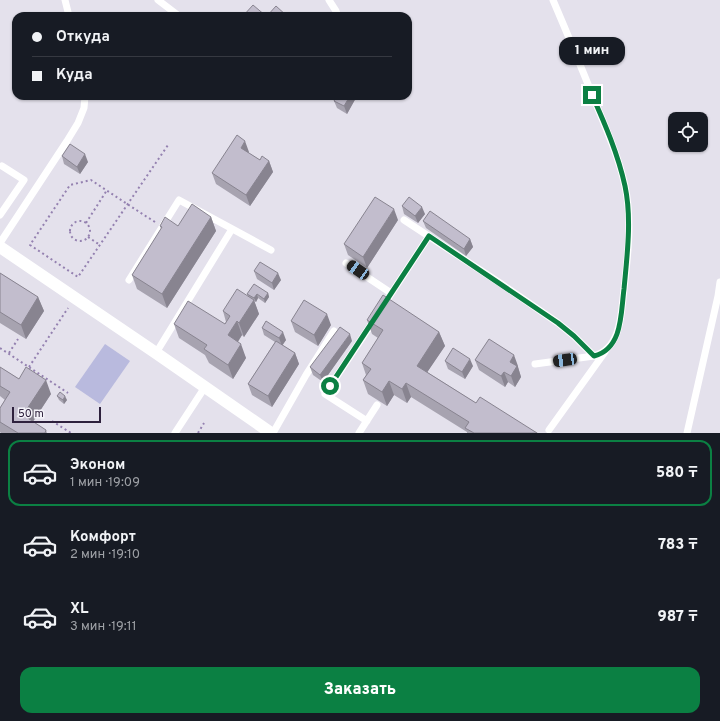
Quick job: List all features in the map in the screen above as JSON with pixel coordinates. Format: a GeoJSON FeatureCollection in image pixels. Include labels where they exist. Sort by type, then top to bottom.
{"type":"FeatureCollection","features":[{"type":"Feature","properties":{"kind":"street"},"geometry":{"type":"LineString","coordinates":[[0,247],[156,352],[272,433]]}},
{"type":"Feature","properties":{"kind":"lane"},"geometry":{"type":"LineString","coordinates":[[65,0],[68,12]]}},
{"type":"Feature","properties":{"kind":"lane"},"geometry":{"type":"LineString","coordinates":[[158,0],[174,12]]}},
{"type":"Feature","properties":{"kind":"lane"},"geometry":{"type":"LineString","coordinates":[[330,0],[336,12]]}},
{"type":"Feature","properties":{"kind":"lane"},"geometry":{"type":"LineString","coordinates":[[549,430],[614,341],[621,320],[628,243],[628,216],[625,187],[618,160],[554,0]]}},
{"type":"Feature","properties":{"kind":"lane"},"geometry":{"type":"LineString","coordinates":[[0,243],[68,141],[78,123],[84,108],[85,100]]}},
{"type":"Feature","properties":{"kind":"lane"},"geometry":{"type":"LineString","coordinates":[[0,215],[24,180],[2,166]]}},
{"type":"Feature","properties":{"kind":"lane"},"geometry":{"type":"LineString","coordinates":[[129,280],[179,200],[271,250]]}},
{"type":"Feature","properties":{"kind":"lane"},"geometry":{"type":"LineString","coordinates":[[404,220],[558,323],[574,336],[594,356]]}},
{"type":"Feature","properties":{"kind":"lane"},"geometry":{"type":"LineString","coordinates":[[156,352],[232,229]]}},
{"type":"Feature","properties":{"kind":"lane"},"geometry":{"type":"LineString","coordinates":[[366,421],[325,394],[429,236]]}},
{"type":"Feature","properties":{"kind":"lane"},"geometry":{"type":"LineString","coordinates":[[346,263],[392,293]]}},
{"type":"Feature","properties":{"kind":"lane"},"geometry":{"type":"LineString","coordinates":[[687,433],[720,282]]}},
{"type":"Feature","properties":{"kind":"lane"},"geometry":{"type":"LineString","coordinates":[[272,433],[334,331]]}},
{"type":"Feature","properties":{"kind":"lane"},"geometry":{"type":"LineString","coordinates":[[535,364],[594,356],[607,350]]}},
{"type":"Feature","properties":{"kind":"lane"},"geometry":{"type":"LineString","coordinates":[[175,433],[205,387]]}},
{"type":"Feature","properties":{"kind":"lane"},"geometry":{"type":"LineString","coordinates":[[359,433],[377,405]]}},
{"type":"Feature","properties":{"kind":"path"},"geometry":{"type":"LineString","coordinates":[[162,228],[128,204],[91,180],[70,186],[30,245],[78,277],[128,204],[168,145]]}},
{"type":"Feature","properties":{"kind":"path"},"geometry":{"type":"LineString","coordinates":[[86,223],[107,190]]}},
{"type":"Feature","properties":{"kind":"path"},"geometry":{"type":"LineString","coordinates":[[80,221],[86,223],[90,229],[88,237],[84,240],[78,241],[73,238],[70,232],[71,227],[75,222],[80,221]]}},
{"type":"Feature","properties":{"kind":"path"},"geometry":{"type":"LineString","coordinates":[[88,237],[100,245]]}},
{"type":"Feature","properties":{"kind":"path"},"geometry":{"type":"LineString","coordinates":[[29,367],[74,297]]}},
{"type":"Feature","properties":{"kind":"path"},"geometry":{"type":"LineString","coordinates":[[9,353],[18,339]]}},
{"type":"Feature","properties":{"kind":"path"},"geometry":{"type":"LineString","coordinates":[[0,348],[68,392]]}},
{"type":"Feature","properties":{"kind":"path"},"geometry":{"type":"LineString","coordinates":[[52,421],[71,433]]}},
{"type":"Feature","properties":{"kind":"path"},"geometry":{"type":"LineString","coordinates":[[198,433],[204,423]]}},
{"type":"Feature","properties":{"kind":"shaded area"},"geometry":{"type":"Polygon","coordinates":[[[105,344],[130,361],[100,404],[75,387],[105,344]]]}},
{"type":"Feature","properties":{"kind":"building"},"geometry":{"type":"Polygon","coordinates":[[[253,5],[261,12],[247,12],[253,5]]]}},
{"type":"Feature","properties":{"kind":"building"},"geometry":{"type":"Polygon","coordinates":[[[276,6],[283,12],[271,12],[276,6]]]}},
{"type":"Feature","properties":{"kind":"building"},"geometry":{"type":"Polygon","coordinates":[[[335,100],[348,100],[344,106],[335,100]]]}},
{"type":"Feature","properties":{"kind":"building"},"geometry":{"type":"Polygon","coordinates":[[[237,135],[245,141],[241,148],[260,160],[262,156],[269,161],[246,195],[212,173],[237,135]]]}},
{"type":"Feature","properties":{"kind":"building"},"geometry":{"type":"Polygon","coordinates":[[[70,144],[85,154],[77,167],[62,156],[70,144]]]}},
{"type":"Feature","properties":{"kind":"building"},"geometry":{"type":"Polygon","coordinates":[[[375,197],[394,209],[363,257],[344,244],[375,197]]]}},
{"type":"Feature","properties":{"kind":"building"},"geometry":{"type":"Polygon","coordinates":[[[409,197],[422,207],[415,216],[402,206],[409,197]]]}},
{"type":"Feature","properties":{"kind":"building"},"geometry":{"type":"Polygon","coordinates":[[[192,204],[211,217],[162,294],[132,275],[162,227],[160,226],[165,217],[178,226],[192,204]]]}},
{"type":"Feature","properties":{"kind":"building"},"geometry":{"type":"Polygon","coordinates":[[[430,211],[470,239],[464,249],[423,221],[430,211]]]}},
{"type":"Feature","properties":{"kind":"building"},"geometry":{"type":"Polygon","coordinates":[[[260,262],[278,273],[272,283],[254,271],[260,262]]]}},
{"type":"Feature","properties":{"kind":"building"},"geometry":{"type":"Polygon","coordinates":[[[0,273],[38,297],[21,325],[0,312],[0,273]]]}},
{"type":"Feature","properties":{"kind":"building"},"geometry":{"type":"Polygon","coordinates":[[[254,284],[268,293],[264,299],[257,294],[254,298],[247,294],[254,284]]]}},
{"type":"Feature","properties":{"kind":"building"},"geometry":{"type":"Polygon","coordinates":[[[237,289],[254,300],[239,323],[237,321],[228,335],[241,344],[228,365],[204,349],[207,345],[174,324],[188,301],[225,324],[230,316],[223,311],[237,289]]]}},
{"type":"Feature","properties":{"kind":"building"},"geometry":{"type":"Polygon","coordinates":[[[383,295],[439,332],[417,366],[476,403],[480,397],[537,433],[474,433],[465,428],[469,422],[406,383],[402,389],[389,381],[382,392],[363,380],[371,369],[362,363],[383,330],[367,320],[383,295]]]}},
{"type":"Feature","properties":{"kind":"building"},"geometry":{"type":"Polygon","coordinates":[[[304,300],[327,314],[314,335],[291,321],[304,300]]]}},
{"type":"Feature","properties":{"kind":"building"},"geometry":{"type":"Polygon","coordinates":[[[266,321],[283,332],[279,338],[262,328],[266,321]]]}},
{"type":"Feature","properties":{"kind":"building"},"geometry":{"type":"Polygon","coordinates":[[[340,327],[350,334],[320,375],[310,367],[340,327]]]}},
{"type":"Feature","properties":{"kind":"building"},"geometry":{"type":"Polygon","coordinates":[[[489,339],[514,355],[510,362],[517,366],[511,376],[504,372],[501,376],[475,360],[489,339]]]}},
{"type":"Feature","properties":{"kind":"building"},"geometry":{"type":"Polygon","coordinates":[[[276,341],[295,353],[268,396],[248,384],[276,341]]]}},
{"type":"Feature","properties":{"kind":"building"},"geometry":{"type":"Polygon","coordinates":[[[453,348],[470,359],[462,372],[445,361],[453,348]]]}},
{"type":"Feature","properties":{"kind":"building"},"geometry":{"type":"Polygon","coordinates":[[[0,367],[19,379],[26,367],[46,380],[23,415],[46,430],[45,433],[18,433],[0,422],[0,408],[10,392],[0,386],[0,367]]]}},
{"type":"Feature","properties":{"kind":"building"},"geometry":{"type":"Polygon","coordinates":[[[60,392],[65,396],[63,400],[57,396],[60,392]]]}},
{"type":"Feature","properties":{"kind":"route"},"geometry":{"type":"LineString","coordinates":[[330,386],[429,236],[558,323],[574,336],[594,356],[607,350],[614,341],[621,320],[628,243],[628,216],[625,187],[618,160],[592,95]]}}]}
